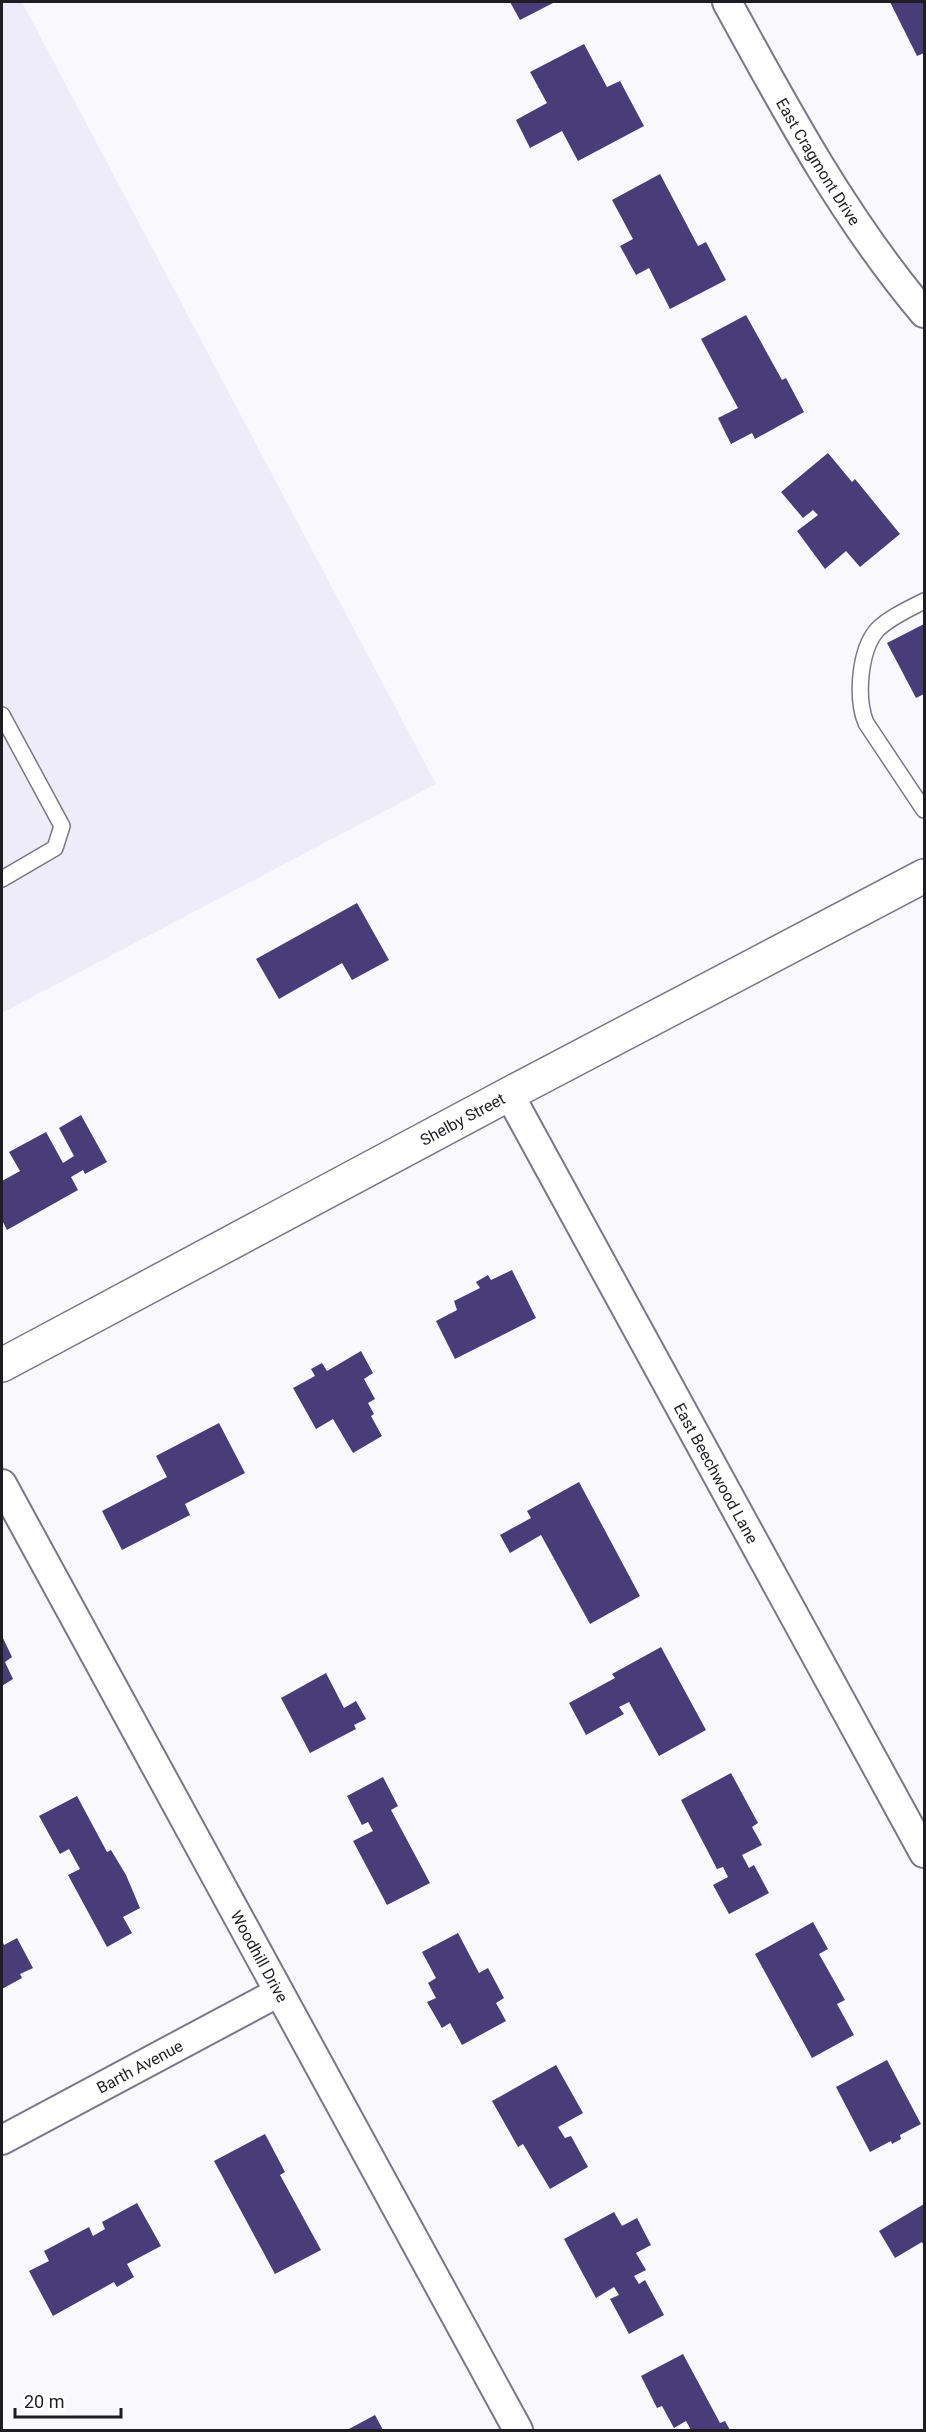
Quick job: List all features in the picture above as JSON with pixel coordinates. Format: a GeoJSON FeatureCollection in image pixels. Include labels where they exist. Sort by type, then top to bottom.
{"type":"FeatureCollection","features":[{"type":"Feature","properties":{"kind":"street","name":"East Cragmont Drive"},"geometry":{"type":"LineString","coordinates":[[728,2],[784,108],[839,198],[924,313]]}},
{"type":"Feature","properties":{"kind":"street","name":"Shelby Street"},"geometry":{"type":"LineString","coordinates":[[2,1365],[509,1094],[924,876]]}},
{"type":"Feature","properties":{"kind":"street","name":"East Beechwood Lane"},"geometry":{"type":"LineString","coordinates":[[509,1094],[924,1853]]}},
{"type":"Feature","properties":{"kind":"street","name":"Woodhill Drive"},"geometry":{"type":"LineString","coordinates":[[2,1484],[518,2430]]}},
{"type":"Feature","properties":{"kind":"street","name":"Barth Avenue"},"geometry":{"type":"LineString","coordinates":[[2,2140],[279,1992]]}},
{"type":"Feature","properties":{"kind":"lane"},"geometry":{"type":"LineString","coordinates":[[924,601],[893,617],[876,631],[865,660],[859,690],[860,707],[866,723],[924,810]]}},
{"type":"Feature","properties":{"kind":"lane"},"geometry":{"type":"LineString","coordinates":[[2,715],[62,826],[56,848],[2,879]]}},
{"type":"Feature","properties":{"kind":"shaded area"},"geometry":{"type":"Polygon","coordinates":[[[2,2],[22,2],[436,784],[2,1013],[2,2]]]}},
{"type":"Feature","properties":{"kind":"building"},"geometry":{"type":"Polygon","coordinates":[[[510,2],[555,2],[520,20],[510,2]]]}},
{"type":"Feature","properties":{"kind":"building"},"geometry":{"type":"Polygon","coordinates":[[[890,2],[924,2],[924,53],[917,56],[890,2]]]}},
{"type":"Feature","properties":{"kind":"building"},"geometry":{"type":"Polygon","coordinates":[[[584,44],[607,87],[620,81],[644,126],[578,161],[562,131],[530,148],[516,120],[547,103],[530,72],[584,44]]]}},
{"type":"Feature","properties":{"kind":"building"},"geometry":{"type":"Polygon","coordinates":[[[660,174],[698,246],[706,242],[726,280],[670,309],[649,268],[636,275],[620,246],[633,239],[612,200],[660,174]]]}},
{"type":"Feature","properties":{"kind":"building"},"geometry":{"type":"Polygon","coordinates":[[[746,315],[782,380],[786,378],[804,412],[755,439],[752,433],[731,444],[718,418],[738,408],[701,339],[746,315]]]}},
{"type":"Feature","properties":{"kind":"building"},"geometry":{"type":"Polygon","coordinates":[[[828,453],[852,482],[855,479],[900,534],[860,567],[846,551],[825,569],[797,531],[818,515],[813,510],[803,518],[781,492],[828,453]]]}},
{"type":"Feature","properties":{"kind":"building"},"geometry":{"type":"Polygon","coordinates":[[[924,624],[924,694],[916,698],[887,643],[924,624]]]}},
{"type":"Feature","properties":{"kind":"building"},"geometry":{"type":"Polygon","coordinates":[[[357,903],[389,960],[352,980],[342,963],[279,999],[256,959],[357,903]]]}},
{"type":"Feature","properties":{"kind":"building"},"geometry":{"type":"Polygon","coordinates":[[[81,1115],[107,1162],[85,1174],[83,1170],[71,1177],[78,1190],[7,1230],[2,1220],[2,1181],[20,1171],[9,1152],[46,1132],[63,1163],[74,1156],[59,1128],[81,1115]]]}},
{"type":"Feature","properties":{"kind":"building"},"geometry":{"type":"Polygon","coordinates":[[[512,1270],[536,1318],[455,1359],[436,1321],[457,1310],[454,1301],[480,1288],[476,1282],[488,1275],[491,1280],[512,1270]]]}},
{"type":"Feature","properties":{"kind":"building"},"geometry":{"type":"Polygon","coordinates":[[[361,1351],[373,1373],[364,1379],[375,1399],[368,1403],[374,1414],[371,1416],[382,1436],[353,1453],[333,1419],[316,1429],[293,1388],[315,1376],[311,1369],[322,1363],[327,1371],[361,1351]]]}},
{"type":"Feature","properties":{"kind":"building"},"geometry":{"type":"Polygon","coordinates":[[[219,1423],[245,1473],[185,1504],[190,1515],[122,1550],[102,1511],[167,1477],[156,1456],[219,1423]]]}},
{"type":"Feature","properties":{"kind":"building"},"geometry":{"type":"Polygon","coordinates":[[[579,1482],[640,1596],[590,1624],[541,1535],[510,1553],[500,1535],[531,1518],[527,1511],[579,1482]]]}},
{"type":"Feature","properties":{"kind":"building"},"geometry":{"type":"Polygon","coordinates":[[[2,1636],[12,1657],[5,1662],[13,1679],[2,1686],[2,1636]]]}},
{"type":"Feature","properties":{"kind":"building"},"geometry":{"type":"Polygon","coordinates":[[[661,1647],[706,1730],[659,1756],[629,1702],[619,1707],[624,1714],[586,1735],[569,1703],[615,1678],[612,1674],[661,1647]]]}},
{"type":"Feature","properties":{"kind":"building"},"geometry":{"type":"Polygon","coordinates":[[[326,1673],[344,1708],[356,1701],[366,1719],[354,1725],[356,1729],[310,1753],[281,1698],[326,1673]]]}},
{"type":"Feature","properties":{"kind":"building"},"geometry":{"type":"Polygon","coordinates":[[[731,1773],[758,1823],[752,1827],[762,1845],[742,1855],[749,1868],[754,1865],[769,1893],[729,1914],[713,1885],[728,1877],[723,1867],[717,1869],[681,1800],[731,1773]]]}},
{"type":"Feature","properties":{"kind":"building"},"geometry":{"type":"Polygon","coordinates":[[[383,1777],[398,1806],[391,1810],[430,1883],[387,1905],[353,1841],[373,1831],[368,1822],[362,1825],[347,1796],[383,1777]]]}},
{"type":"Feature","properties":{"kind":"building"},"geometry":{"type":"Polygon","coordinates":[[[77,1796],[107,1852],[111,1850],[126,1875],[140,1908],[123,1917],[132,1933],[107,1947],[68,1875],[80,1869],[69,1849],[60,1854],[39,1816],[77,1796]]]}},
{"type":"Feature","properties":{"kind":"building"},"geometry":{"type":"Polygon","coordinates":[[[813,1922],[828,1949],[819,1954],[845,2000],[837,2004],[854,2035],[812,2058],[755,1954],[813,1922]]]}},
{"type":"Feature","properties":{"kind":"building"},"geometry":{"type":"Polygon","coordinates":[[[458,1933],[479,1973],[488,1968],[504,1998],[496,2003],[506,2021],[462,2045],[450,2023],[442,2028],[427,2002],[436,1998],[428,1983],[436,1978],[422,1952],[458,1933]]]}},
{"type":"Feature","properties":{"kind":"building"},"geometry":{"type":"Polygon","coordinates":[[[17,1938],[33,1968],[20,1974],[22,1978],[2,1989],[2,1940],[4,1945],[17,1938]]]}},
{"type":"Feature","properties":{"kind":"building"},"geometry":{"type":"Polygon","coordinates":[[[887,2060],[921,2124],[900,2135],[901,2139],[892,2144],[891,2141],[870,2152],[836,2087],[887,2060]]]}},
{"type":"Feature","properties":{"kind":"building"},"geometry":{"type":"Polygon","coordinates":[[[556,2065],[583,2113],[558,2127],[565,2138],[571,2136],[588,2167],[550,2189],[523,2144],[518,2147],[492,2101],[556,2065]]]}},
{"type":"Feature","properties":{"kind":"building"},"geometry":{"type":"Polygon","coordinates":[[[265,2134],[285,2172],[280,2175],[321,2250],[275,2274],[214,2161],[265,2134]]]}},
{"type":"Feature","properties":{"kind":"building"},"geometry":{"type":"Polygon","coordinates":[[[137,2203],[161,2246],[127,2264],[134,2277],[117,2287],[114,2282],[53,2316],[29,2271],[49,2261],[44,2251],[89,2227],[93,2236],[105,2229],[102,2222],[137,2203]]]}},
{"type":"Feature","properties":{"kind":"building"},"geometry":{"type":"Polygon","coordinates":[[[924,2204],[924,2246],[922,2242],[895,2258],[879,2231],[924,2204]]]}},
{"type":"Feature","properties":{"kind":"building"},"geometry":{"type":"Polygon","coordinates":[[[614,2212],[622,2226],[637,2218],[651,2245],[636,2253],[646,2270],[634,2276],[639,2284],[645,2280],[664,2315],[629,2334],[610,2299],[619,2295],[614,2287],[596,2298],[564,2239],[614,2212]]]}},
{"type":"Feature","properties":{"kind":"building"},"geometry":{"type":"Polygon","coordinates":[[[683,2354],[720,2423],[725,2421],[730,2430],[691,2430],[686,2421],[674,2428],[662,2406],[657,2408],[641,2376],[683,2354]]]}},
{"type":"Feature","properties":{"kind":"building"},"geometry":{"type":"Polygon","coordinates":[[[375,2415],[383,2430],[347,2430],[375,2415]]]}}]}
